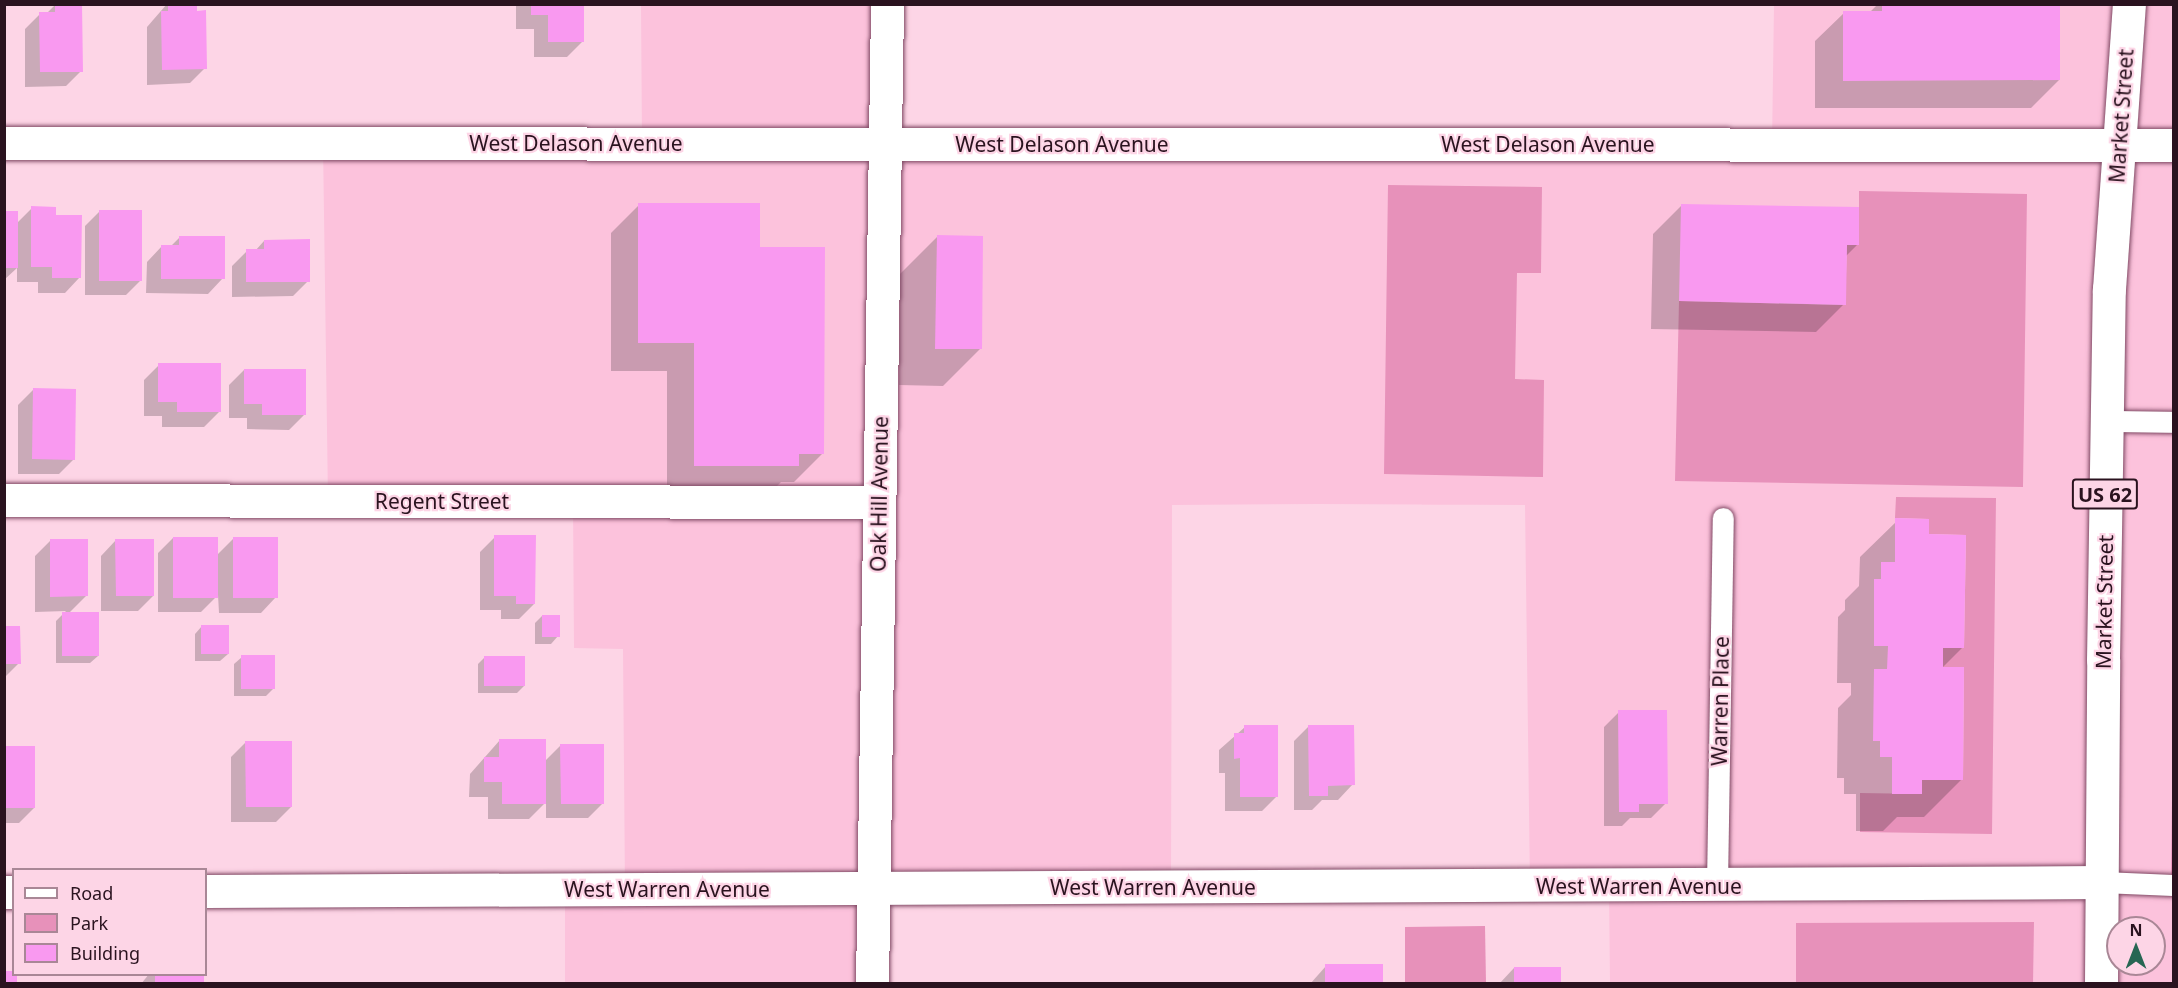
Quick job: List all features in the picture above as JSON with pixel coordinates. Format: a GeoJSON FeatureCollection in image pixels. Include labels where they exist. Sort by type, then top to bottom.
{"type":"FeatureCollection","features":[{"type":"Feature","properties":{"kind":"street","name":"Oak Hill Avenue"},"geometry":{"type":"LineString","coordinates":[[872,984],[886,4]]}},
{"type":"Feature","properties":{"kind":"street","name":"Market Street"},"geometry":{"type":"LineString","coordinates":[[2101,984],[2109,289],[2129,4]]}},
{"type":"Feature","properties":{"kind":"street","name":"West Delason Avenue"},"geometry":{"type":"LineString","coordinates":[[4,142],[2174,145]]}},
{"type":"Feature","properties":{"kind":"street","name":"Regent Street"},"geometry":{"type":"LineString","coordinates":[[4,500],[879,502]]}},
{"type":"Feature","properties":{"kind":"street","name":"West Warren Avenue"},"geometry":{"type":"LineString","coordinates":[[207,891],[2101,882]]}},
{"type":"Feature","properties":{"kind":"lane"},"geometry":{"type":"LineString","coordinates":[[2106,422],[2174,422]]}},
{"type":"Feature","properties":{"kind":"lane","name":"Warren Place"},"geometry":{"type":"LineString","coordinates":[[1717,885],[1723,518]]}},
{"type":"Feature","properties":{"kind":"lane"},"geometry":{"type":"LineString","coordinates":[[2101,882],[2174,885]]}},
{"type":"Feature","properties":{"kind":"shaded area"},"geometry":{"type":"Polygon","coordinates":[[[641,5],[887,5],[885,143],[1772,144],[1774,5],[2173,5],[2173,983],[1610,983],[1609,886],[1530,886],[1525,505],[1318,504],[1172,505],[1171,887],[874,888],[872,983],[565,983],[565,890],[625,889],[623,649],[574,648],[573,501],[328,501],[323,143],[642,143],[641,5]]]}},
{"type":"Feature","properties":{"kind":"green space"},"geometry":{"type":"Polygon","coordinates":[[[1388,185],[1542,187],[1541,273],[1517,273],[1515,379],[1544,380],[1543,477],[1384,474],[1388,185]]]}},
{"type":"Feature","properties":{"kind":"green space"},"geometry":{"type":"Polygon","coordinates":[[[1859,191],[2027,194],[2023,487],[1675,481],[1679,301],[1845,305],[1847,245],[1859,245],[1859,191]]]}},
{"type":"Feature","properties":{"kind":"green space"},"geometry":{"type":"Polygon","coordinates":[[[1896,497],[1996,498],[1992,834],[1860,832],[1860,793],[1922,794],[1922,780],[1963,780],[1964,667],[1943,667],[1943,648],[1964,647],[1966,535],[1929,534],[1929,519],[1895,518],[1896,497]]]}},
{"type":"Feature","properties":{"kind":"green space"},"geometry":{"type":"Polygon","coordinates":[[[2173,725],[2173,875],[2171,875],[2173,725]]]}},
{"type":"Feature","properties":{"kind":"green space"},"geometry":{"type":"Polygon","coordinates":[[[2034,922],[2033,983],[1796,983],[1796,923],[2034,922]]]}},
{"type":"Feature","properties":{"kind":"green space"},"geometry":{"type":"Polygon","coordinates":[[[1485,926],[1486,983],[1405,983],[1405,927],[1485,926]]]}},
{"type":"Feature","properties":{"kind":"building"},"geometry":{"type":"Polygon","coordinates":[[[55,4],[82,4],[83,72],[40,72],[39,12],[55,12],[55,4]]]}},
{"type":"Feature","properties":{"kind":"building"},"geometry":{"type":"Polygon","coordinates":[[[168,4],[197,4],[197,11],[206,10],[207,69],[162,70],[161,11],[168,11],[168,4]]]}},
{"type":"Feature","properties":{"kind":"building"},"geometry":{"type":"Polygon","coordinates":[[[531,4],[584,4],[584,42],[548,42],[548,15],[531,15],[531,4]]]}},
{"type":"Feature","properties":{"kind":"building"},"geometry":{"type":"Polygon","coordinates":[[[1882,4],[2060,4],[2060,80],[1843,81],[1843,11],[1882,11],[1882,4]]]}},
{"type":"Feature","properties":{"kind":"building"},"geometry":{"type":"Polygon","coordinates":[[[638,203],[760,203],[760,247],[825,247],[824,454],[799,454],[799,466],[694,466],[694,343],[638,343],[638,203]]]}},
{"type":"Feature","properties":{"kind":"building"},"geometry":{"type":"Polygon","coordinates":[[[1681,204],[1859,207],[1859,245],[1847,245],[1846,305],[1679,301],[1681,204]]]}},
{"type":"Feature","properties":{"kind":"building"},"geometry":{"type":"Polygon","coordinates":[[[31,206],[56,207],[56,215],[82,215],[81,278],[52,278],[52,267],[31,267],[31,206]]]}},
{"type":"Feature","properties":{"kind":"building"},"geometry":{"type":"Polygon","coordinates":[[[99,210],[142,210],[142,281],[99,281],[99,210]]]}},
{"type":"Feature","properties":{"kind":"building"},"geometry":{"type":"Polygon","coordinates":[[[4,211],[18,211],[18,268],[4,268],[4,211]]]}},
{"type":"Feature","properties":{"kind":"building"},"geometry":{"type":"Polygon","coordinates":[[[937,235],[983,236],[982,349],[935,349],[937,235]]]}},
{"type":"Feature","properties":{"kind":"building"},"geometry":{"type":"Polygon","coordinates":[[[179,236],[225,236],[225,279],[161,279],[161,245],[179,245],[179,236]]]}},
{"type":"Feature","properties":{"kind":"building"},"geometry":{"type":"Polygon","coordinates":[[[310,239],[310,282],[246,282],[246,249],[264,249],[264,240],[310,239]]]}},
{"type":"Feature","properties":{"kind":"building"},"geometry":{"type":"Polygon","coordinates":[[[158,363],[221,363],[221,412],[177,412],[177,402],[158,402],[158,363]]]}},
{"type":"Feature","properties":{"kind":"building"},"geometry":{"type":"Polygon","coordinates":[[[244,369],[306,369],[306,415],[262,415],[262,404],[244,404],[244,369]]]}},
{"type":"Feature","properties":{"kind":"building"},"geometry":{"type":"Polygon","coordinates":[[[33,388],[76,389],[75,460],[32,459],[33,388]]]}},
{"type":"Feature","properties":{"kind":"building"},"geometry":{"type":"Polygon","coordinates":[[[1895,518],[1929,519],[1929,534],[1966,535],[1964,648],[1943,648],[1943,667],[1964,667],[1963,780],[1922,780],[1922,794],[1892,794],[1892,757],[1880,757],[1880,741],[1873,741],[1874,669],[1887,669],[1888,646],[1874,646],[1874,579],[1881,579],[1881,562],[1895,562],[1895,518]]]}},
{"type":"Feature","properties":{"kind":"building"},"geometry":{"type":"Polygon","coordinates":[[[494,535],[536,535],[535,604],[516,604],[516,596],[494,596],[494,535]]]}},
{"type":"Feature","properties":{"kind":"building"},"geometry":{"type":"Polygon","coordinates":[[[173,537],[218,537],[218,598],[173,598],[173,537]]]}},
{"type":"Feature","properties":{"kind":"building"},"geometry":{"type":"Polygon","coordinates":[[[233,537],[278,537],[278,598],[233,598],[233,537]]]}},
{"type":"Feature","properties":{"kind":"building"},"geometry":{"type":"Polygon","coordinates":[[[50,539],[88,539],[88,596],[50,597],[50,539]]]}},
{"type":"Feature","properties":{"kind":"building"},"geometry":{"type":"Polygon","coordinates":[[[115,539],[154,539],[154,596],[116,596],[115,539]]]}},
{"type":"Feature","properties":{"kind":"building"},"geometry":{"type":"Polygon","coordinates":[[[62,612],[99,612],[99,656],[62,656],[62,612]]]}},
{"type":"Feature","properties":{"kind":"building"},"geometry":{"type":"Polygon","coordinates":[[[542,615],[560,615],[560,637],[542,637],[542,615]]]}},
{"type":"Feature","properties":{"kind":"building"},"geometry":{"type":"Polygon","coordinates":[[[201,625],[229,625],[229,654],[201,654],[201,625]]]}},
{"type":"Feature","properties":{"kind":"building"},"geometry":{"type":"Polygon","coordinates":[[[4,626],[20,626],[21,664],[4,664],[4,626]]]}},
{"type":"Feature","properties":{"kind":"building"},"geometry":{"type":"Polygon","coordinates":[[[241,655],[275,655],[275,689],[241,689],[241,655]]]}},
{"type":"Feature","properties":{"kind":"building"},"geometry":{"type":"Polygon","coordinates":[[[484,656],[525,656],[525,686],[484,686],[484,656]]]}},
{"type":"Feature","properties":{"kind":"building"},"geometry":{"type":"Polygon","coordinates":[[[1618,710],[1667,710],[1668,804],[1639,804],[1639,812],[1619,812],[1618,710]]]}},
{"type":"Feature","properties":{"kind":"building"},"geometry":{"type":"Polygon","coordinates":[[[1244,725],[1278,725],[1278,797],[1240,797],[1240,758],[1234,759],[1234,733],[1244,733],[1244,725]]]}},
{"type":"Feature","properties":{"kind":"building"},"geometry":{"type":"Polygon","coordinates":[[[1308,725],[1354,725],[1355,785],[1328,786],[1328,796],[1309,796],[1308,725]]]}},
{"type":"Feature","properties":{"kind":"building"},"geometry":{"type":"Polygon","coordinates":[[[499,739],[546,739],[546,804],[502,804],[502,782],[484,782],[484,757],[499,757],[499,739]]]}},
{"type":"Feature","properties":{"kind":"building"},"geometry":{"type":"Polygon","coordinates":[[[245,741],[292,741],[292,807],[246,807],[245,741]]]}},
{"type":"Feature","properties":{"kind":"building"},"geometry":{"type":"Polygon","coordinates":[[[560,744],[604,744],[604,804],[561,804],[560,744]]]}},
{"type":"Feature","properties":{"kind":"building"},"geometry":{"type":"Polygon","coordinates":[[[4,746],[35,746],[35,808],[4,808],[4,746]]]}},
{"type":"Feature","properties":{"kind":"building"},"geometry":{"type":"Polygon","coordinates":[[[1325,964],[1383,964],[1383,984],[1325,984],[1325,964]]]}},
{"type":"Feature","properties":{"kind":"building"},"geometry":{"type":"Polygon","coordinates":[[[1514,967],[1561,967],[1561,984],[1514,984],[1514,967]]]}},
{"type":"Feature","properties":{"kind":"building"},"geometry":{"type":"Polygon","coordinates":[[[4,971],[12,971],[12,976],[17,976],[17,984],[4,984],[4,971]]]}},
{"type":"Feature","properties":{"kind":"building"},"geometry":{"type":"Polygon","coordinates":[[[155,976],[204,976],[204,984],[155,984],[155,976]]]}}]}
